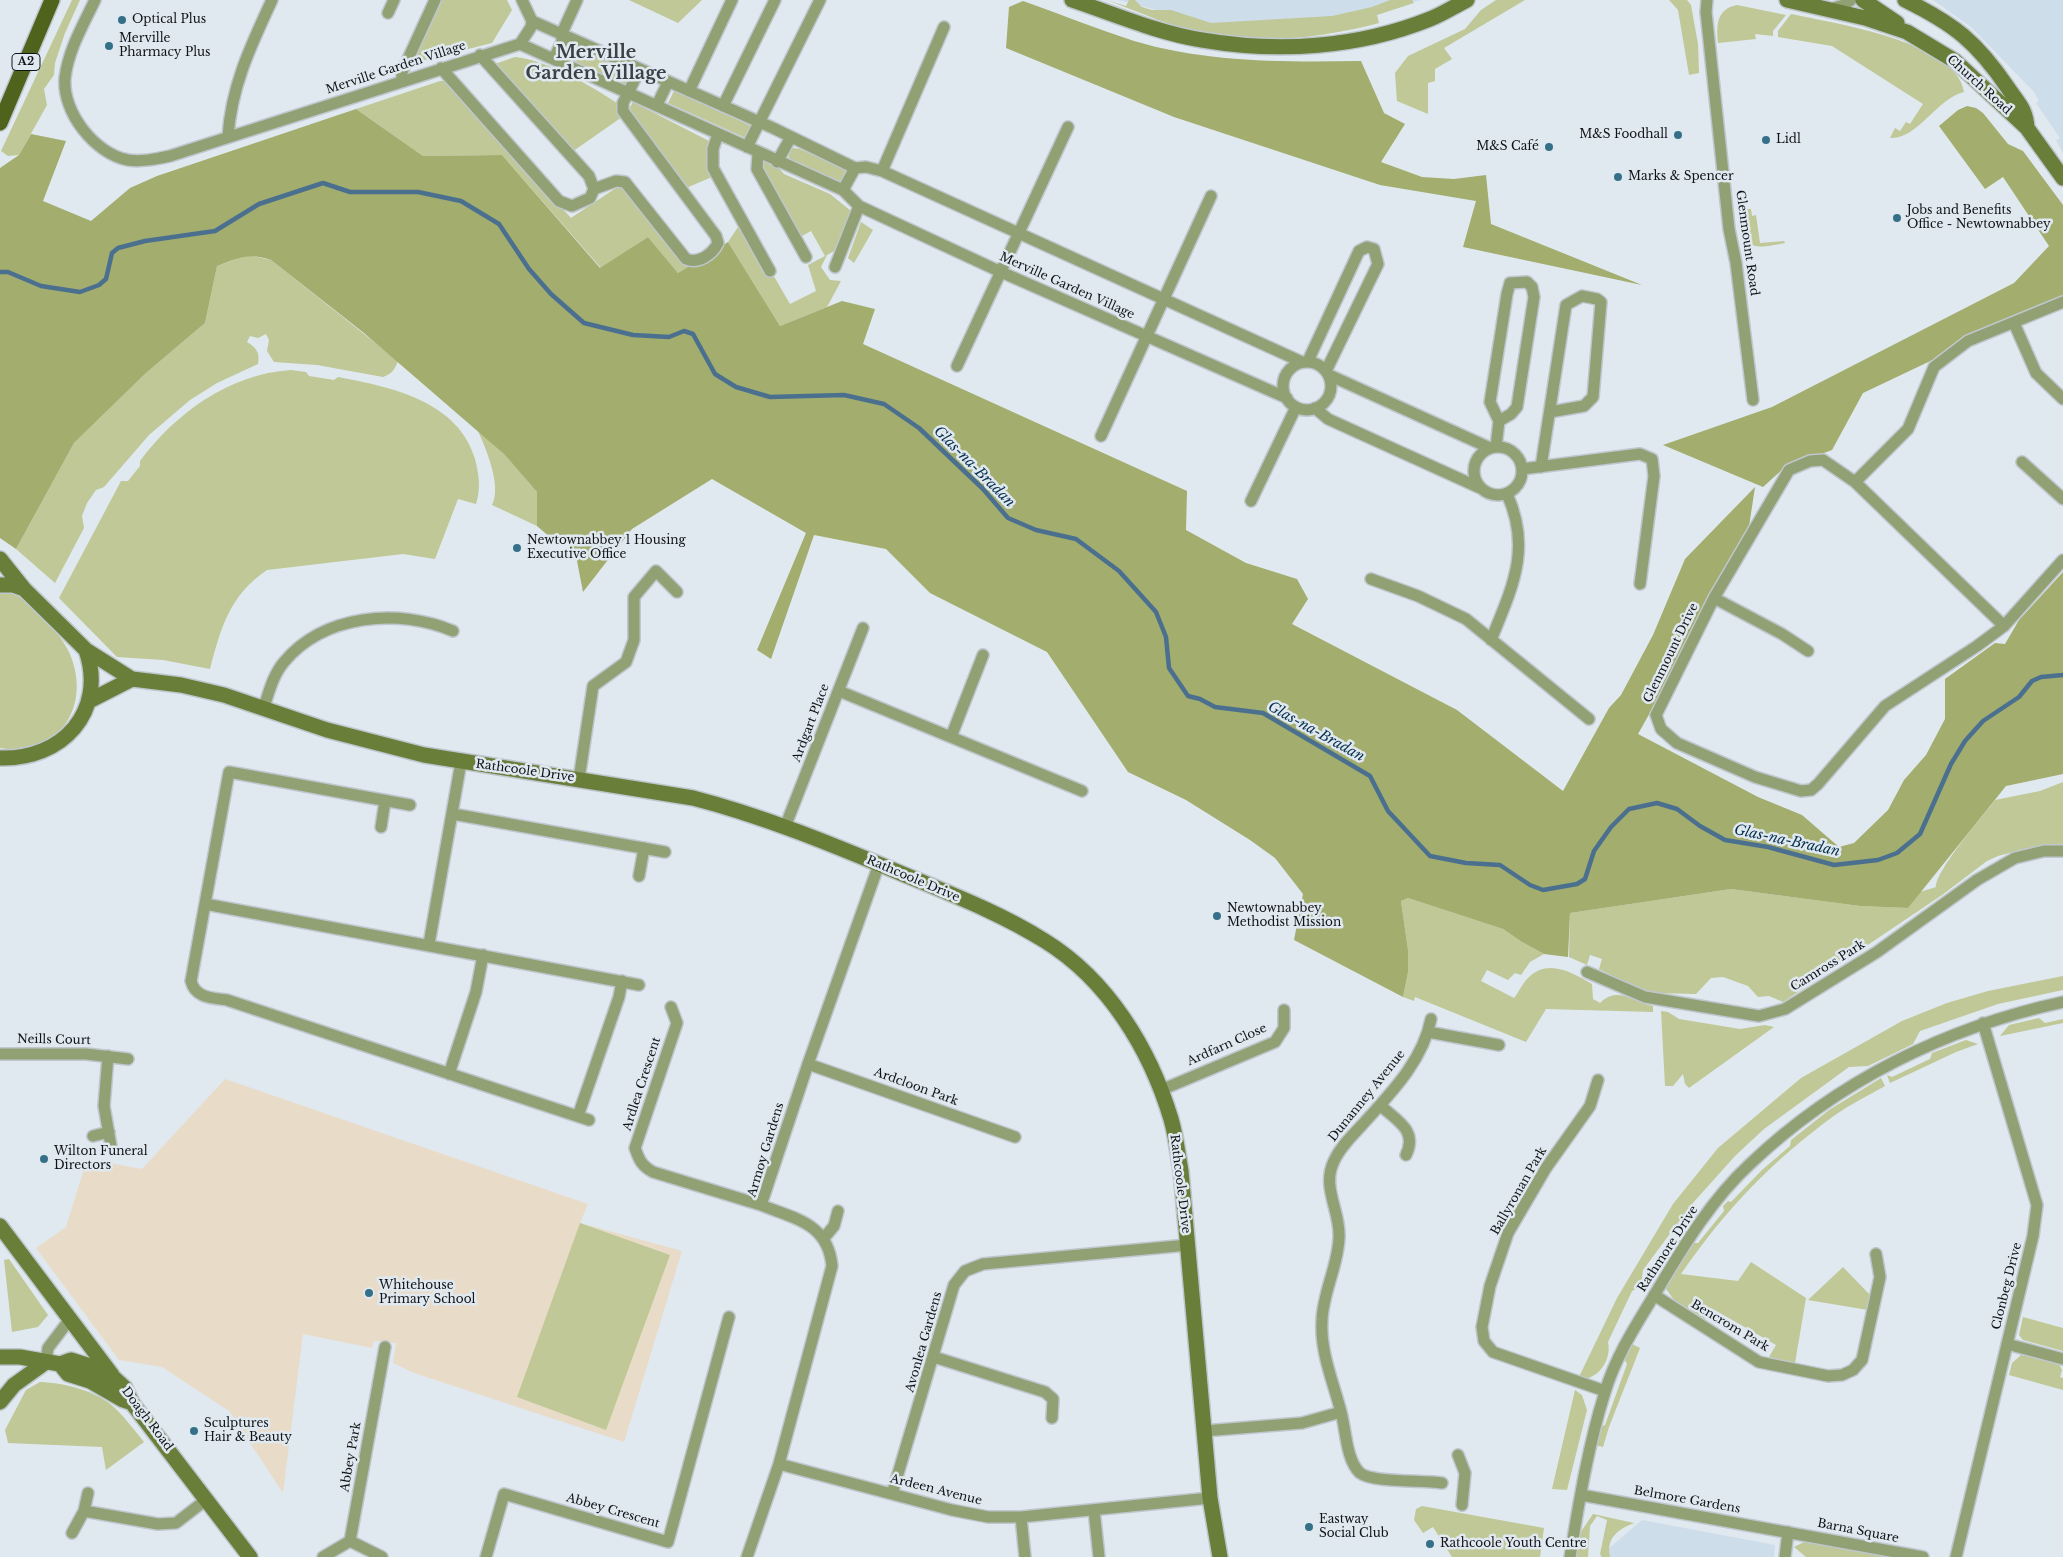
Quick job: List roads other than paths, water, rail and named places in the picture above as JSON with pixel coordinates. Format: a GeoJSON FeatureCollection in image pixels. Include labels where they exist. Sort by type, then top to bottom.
{"type":"FeatureCollection","features":[{"type":"Feature","properties":{"kind":"main road","name":"A2"},"geometry":{"type":"LineString","coordinates":[[0,124],[52,0]]}},
{"type":"Feature","properties":{"kind":"street","name":"Merville Garden Village"},"geometry":{"type":"LineString","coordinates":[[95,0],[73,48],[65,79],[71,106],[83,131],[101,148],[127,160],[149,160],[170,156],[480,55],[520,44],[657,105],[777,162],[843,190],[859,206],[1000,272],[1287,398]]}},
{"type":"Feature","properties":{"kind":"street"},"geometry":{"type":"LineString","coordinates":[[228,137],[229,118],[243,62],[272,0]]}},
{"type":"Feature","properties":{"kind":"street"},"geometry":{"type":"LineString","coordinates":[[388,13],[394,0]]}},
{"type":"Feature","properties":{"kind":"street"},"geometry":{"type":"LineString","coordinates":[[402,80],[402,72],[436,0]]}},
{"type":"Feature","properties":{"kind":"street"},"geometry":{"type":"LineString","coordinates":[[520,44],[531,27],[532,21],[522,0]]}},
{"type":"Feature","properties":{"kind":"street"},"geometry":{"type":"LineString","coordinates":[[554,58],[562,42],[562,33],[577,0]]}},
{"type":"Feature","properties":{"kind":"street"},"geometry":{"type":"LineString","coordinates":[[689,91],[732,0]]}},
{"type":"Feature","properties":{"kind":"street"},"geometry":{"type":"LineString","coordinates":[[723,106],[775,0]]}},
{"type":"Feature","properties":{"kind":"street"},"geometry":{"type":"LineString","coordinates":[[747,147],[820,0]]}},
{"type":"Feature","properties":{"kind":"street"},"geometry":{"type":"LineString","coordinates":[[1072,0],[1201,40],[1255,46],[1299,47],[1350,42],[1384,34],[1431,19],[1467,0]]}},
{"type":"Feature","properties":{"kind":"street","name":"Glenmount Road"},"geometry":{"type":"LineString","coordinates":[[1707,0],[1706,22],[1729,229],[1736,263],[1753,400]]}},
{"type":"Feature","properties":{"kind":"street","name":"Church Road"},"geometry":{"type":"LineString","coordinates":[[1787,0],[1907,32],[1955,61],[2027,128],[2063,178]]}},
{"type":"Feature","properties":{"kind":"street"},"geometry":{"type":"LineString","coordinates":[[1826,9],[1836,8],[1851,0]]}},
{"type":"Feature","properties":{"kind":"street"},"geometry":{"type":"LineString","coordinates":[[1863,0],[1907,32]]}},
{"type":"Feature","properties":{"kind":"street","name":"Church Road"},"geometry":{"type":"LineString","coordinates":[[1905,0],[1944,22],[1976,45],[1992,64],[2026,113],[2027,128]]}},
{"type":"Feature","properties":{"kind":"street"},"geometry":{"type":"LineString","coordinates":[[532,21],[792,137],[855,168],[866,167],[882,171],[1305,362],[1315,363],[1328,373],[1493,448],[1514,453],[1522,469],[1518,484],[1506,494],[1492,495],[1328,419],[1315,408]]}},
{"type":"Feature","properties":{"kind":"street"},"geometry":{"type":"LineString","coordinates":[[882,171],[944,27]]}},
{"type":"Feature","properties":{"kind":"street"},"geometry":{"type":"LineString","coordinates":[[441,68],[559,201],[572,206],[579,205],[590,198],[594,189],[589,176],[480,55]]}},
{"type":"Feature","properties":{"kind":"street"},"geometry":{"type":"LineString","coordinates":[[594,189],[616,181],[625,182],[686,259],[693,262],[715,249],[718,243],[716,236],[624,111],[623,103],[640,69]]}},
{"type":"Feature","properties":{"kind":"street"},"geometry":{"type":"LineString","coordinates":[[657,105],[668,82]]}},
{"type":"Feature","properties":{"kind":"street"},"geometry":{"type":"LineString","coordinates":[[957,366],[1068,126]]}},
{"type":"Feature","properties":{"kind":"street"},"geometry":{"type":"LineString","coordinates":[[718,134],[713,148],[713,168],[770,271]]}},
{"type":"Feature","properties":{"kind":"street"},"geometry":{"type":"LineString","coordinates":[[777,162],[792,137]]}},
{"type":"Feature","properties":{"kind":"street"},"geometry":{"type":"LineString","coordinates":[[758,152],[757,169],[806,257]]}},
{"type":"Feature","properties":{"kind":"street"},"geometry":{"type":"LineString","coordinates":[[843,190],[855,168]]}},
{"type":"Feature","properties":{"kind":"street"},"geometry":{"type":"LineString","coordinates":[[1101,436],[1211,196]]}},
{"type":"Feature","properties":{"kind":"street"},"geometry":{"type":"LineString","coordinates":[[834,266],[859,206]]}},
{"type":"Feature","properties":{"kind":"street"},"geometry":{"type":"LineString","coordinates":[[1367,247],[1374,250],[1378,264],[1328,373],[1331,392],[1325,402],[1315,408],[1302,409],[1296,407],[1287,398],[1283,385],[1288,371],[1305,362],[1359,251],[1367,247]]}},
{"type":"Feature","properties":{"kind":"street"},"geometry":{"type":"LineString","coordinates":[[1480,488],[1474,477],[1474,465],[1480,455],[1493,448],[1499,421],[1490,402],[1506,294],[1510,283],[1527,282],[1532,287],[1534,297],[1517,407],[1511,414],[1499,421]]}},
{"type":"Feature","properties":{"kind":"street"},"geometry":{"type":"LineString","coordinates":[[1541,467],[1566,306],[1582,296],[1597,299],[1601,302],[1593,397],[1584,406],[1550,412]]}},
{"type":"Feature","properties":{"kind":"street"},"geometry":{"type":"LineString","coordinates":[[1855,482],[1908,429],[1934,367],[1968,341],[2063,302]]}},
{"type":"Feature","properties":{"kind":"street"},"geometry":{"type":"LineString","coordinates":[[2014,323],[2036,373],[2063,399]]}},
{"type":"Feature","properties":{"kind":"street"},"geometry":{"type":"LineString","coordinates":[[1251,501],[1296,407]]}},
{"type":"Feature","properties":{"kind":"street"},"geometry":{"type":"LineString","coordinates":[[1522,469],[1640,454],[1652,459],[1654,476],[1640,584]]}},
{"type":"Feature","properties":{"kind":"street","name":"Glenmount Drive"},"geometry":{"type":"LineString","coordinates":[[2004,626],[1855,482],[1823,460],[1810,462],[1789,470],[1714,598],[1656,715],[1661,730],[1685,747],[1755,777],[1801,791],[1810,790],[1818,784],[1885,706],[1977,646],[2004,626],[2063,560]]}},
{"type":"Feature","properties":{"kind":"street"},"geometry":{"type":"LineString","coordinates":[[2022,462],[2063,499]]}},
{"type":"Feature","properties":{"kind":"street"},"geometry":{"type":"LineString","coordinates":[[1491,640],[1516,575],[1520,546],[1518,524],[1506,494]]}},
{"type":"Feature","properties":{"kind":"street","name":"Rathcoole Drive"},"geometry":{"type":"LineString","coordinates":[[0,560],[24,589],[86,650],[132,679],[181,685],[224,695],[370,743],[461,762],[693,798],[731,808],[879,864],[1000,916],[1047,942],[1092,981],[1118,1010],[1138,1040],[1161,1090],[1172,1121],[1181,1171],[1210,1498],[1220,1557]]}},
{"type":"Feature","properties":{"kind":"street"},"geometry":{"type":"LineString","coordinates":[[579,779],[593,686],[626,662],[634,640],[634,597],[656,571],[677,592]]}},
{"type":"Feature","properties":{"kind":"street"},"geometry":{"type":"LineString","coordinates":[[1371,579],[1418,596],[1466,620],[1589,719]]}},
{"type":"Feature","properties":{"kind":"street"},"geometry":{"type":"LineString","coordinates":[[0,585],[24,589]]}},
{"type":"Feature","properties":{"kind":"street"},"geometry":{"type":"LineString","coordinates":[[1714,598],[1782,634],[1808,651]]}},
{"type":"Feature","properties":{"kind":"street"},"geometry":{"type":"LineString","coordinates":[[264,707],[272,681],[284,662],[303,645],[325,632],[358,620],[390,617],[420,621],[454,631]]}},
{"type":"Feature","properties":{"kind":"street","name":"Ardgart Place"},"geometry":{"type":"LineString","coordinates":[[785,827],[863,628]]}},
{"type":"Feature","properties":{"kind":"street"},"geometry":{"type":"LineString","coordinates":[[0,758],[36,754],[52,747],[74,728],[89,701],[92,678],[86,650]]}},
{"type":"Feature","properties":{"kind":"street"},"geometry":{"type":"LineString","coordinates":[[951,737],[983,655]]}},
{"type":"Feature","properties":{"kind":"street"},"geometry":{"type":"LineString","coordinates":[[89,701],[132,679]]}},
{"type":"Feature","properties":{"kind":"street"},"geometry":{"type":"LineString","coordinates":[[839,691],[1082,791]]}},
{"type":"Feature","properties":{"kind":"street"},"geometry":{"type":"LineString","coordinates":[[429,944],[461,762]]}},
{"type":"Feature","properties":{"kind":"street"},"geometry":{"type":"LineString","coordinates":[[410,805],[229,772],[191,981],[193,989],[202,996],[228,1000],[584,1118],[622,981]]}},
{"type":"Feature","properties":{"kind":"street"},"geometry":{"type":"LineString","coordinates":[[380,827],[385,801]]}},
{"type":"Feature","properties":{"kind":"street"},"geometry":{"type":"LineString","coordinates":[[453,814],[665,852]]}},
{"type":"Feature","properties":{"kind":"street"},"geometry":{"type":"LineString","coordinates":[[639,876],[644,848]]}},
{"type":"Feature","properties":{"kind":"street","name":"Camross Park"},"geometry":{"type":"LineString","coordinates":[[1587,972],[1655,999],[1759,1016],[1770,1015],[1785,1009],[1870,956],[1977,880],[2014,858],[2044,851],[2063,851]]}},
{"type":"Feature","properties":{"kind":"street","name":"Armoy Gardens"},"geometry":{"type":"LineString","coordinates":[[824,1238],[812,1226],[761,1205],[808,1064],[879,864]]}},
{"type":"Feature","properties":{"kind":"street"},"geometry":{"type":"LineString","coordinates":[[205,904],[429,944],[639,985]]}},
{"type":"Feature","properties":{"kind":"street"},"geometry":{"type":"LineString","coordinates":[[449,1074],[476,992],[483,955]]}},
{"type":"Feature","properties":{"kind":"street","name":"Rathmore Drive"},"geometry":{"type":"LineString","coordinates":[[1570,1557],[1581,1495],[1605,1391],[1624,1346],[1701,1221],[1750,1164],[1810,1115],[1858,1080],[1934,1042],[1983,1024],[2063,1002]]}},
{"type":"Feature","properties":{"kind":"street","name":"Ardlea Crescent"},"geometry":{"type":"LineString","coordinates":[[672,1007],[677,1023],[635,1148],[639,1159],[643,1166],[653,1172],[761,1205]]}},
{"type":"Feature","properties":{"kind":"street","name":"Ardfarn Close"},"geometry":{"type":"LineString","coordinates":[[1161,1090],[1275,1042],[1284,1028],[1284,1010]]}},
{"type":"Feature","properties":{"kind":"street","name":"Dunanney Avenue"},"geometry":{"type":"LineString","coordinates":[[1431,1019],[1428,1032],[1414,1063],[1344,1145],[1333,1161],[1329,1178],[1340,1238],[1325,1298],[1322,1320],[1326,1364],[1341,1412],[1351,1455],[1358,1471],[1366,1477],[1442,1483]]}},
{"type":"Feature","properties":{"kind":"street","name":"Clonbeg Drive"},"geometry":{"type":"LineString","coordinates":[[1956,1557],[2033,1236],[2037,1205],[1983,1024]]}},
{"type":"Feature","properties":{"kind":"street"},"geometry":{"type":"LineString","coordinates":[[1428,1032],[1499,1045]]}},
{"type":"Feature","properties":{"kind":"street","name":"Neills Court"},"geometry":{"type":"LineString","coordinates":[[0,1054],[108,1056],[128,1059]]}},
{"type":"Feature","properties":{"kind":"street"},"geometry":{"type":"LineString","coordinates":[[108,1056],[104,1106],[111,1146]]}},
{"type":"Feature","properties":{"kind":"street","name":"Ardcloon Park"},"geometry":{"type":"LineString","coordinates":[[808,1064],[1015,1137]]}},
{"type":"Feature","properties":{"kind":"street","name":"Ballyronan Park"},"geometry":{"type":"LineString","coordinates":[[1598,1080],[1590,1106],[1546,1168],[1508,1233],[1490,1286],[1482,1328],[1484,1341],[1493,1352],[1605,1391]]}},
{"type":"Feature","properties":{"kind":"street"},"geometry":{"type":"LineString","coordinates":[[1380,1105],[1403,1125],[1410,1136],[1410,1147],[1406,1155]]}},
{"type":"Feature","properties":{"kind":"street"},"geometry":{"type":"LineString","coordinates":[[93,1136],[108,1132]]}},
{"type":"Feature","properties":{"kind":"street"},"geometry":{"type":"LineString","coordinates":[[746,1557],[779,1464],[832,1266],[830,1251],[824,1238],[834,1226],[838,1211]]}},
{"type":"Feature","properties":{"kind":"street"},"geometry":{"type":"LineString","coordinates":[[0,1226],[113,1377]]}},
{"type":"Feature","properties":{"kind":"street","name":"Avonlea Gardens"},"geometry":{"type":"LineString","coordinates":[[892,1494],[954,1285],[965,1271],[983,1264],[1188,1245]]}},
{"type":"Feature","properties":{"kind":"street","name":"Bencrom Park"},"geometry":{"type":"LineString","coordinates":[[1654,1296],[1759,1362],[1828,1376],[1842,1375],[1853,1370],[1862,1360],[1880,1277],[1876,1254]]}},
{"type":"Feature","properties":{"kind":"street","name":"Abbey Crescent"},"geometry":{"type":"LineString","coordinates":[[486,1557],[504,1494],[668,1542],[729,1317]]}},
{"type":"Feature","properties":{"kind":"street"},"geometry":{"type":"LineString","coordinates":[[70,1319],[48,1348],[53,1363],[68,1374],[90,1381],[123,1400],[132,1403]]}},
{"type":"Feature","properties":{"kind":"street"},"geometry":{"type":"LineString","coordinates":[[2007,1344],[2063,1359]]}},
{"type":"Feature","properties":{"kind":"street","name":"Abbey Park"},"geometry":{"type":"LineString","coordinates":[[350,1541],[385,1347]]}},
{"type":"Feature","properties":{"kind":"street","name":"Doagh Road"},"geometry":{"type":"LineString","coordinates":[[0,1357],[53,1363],[71,1360],[96,1368],[113,1377],[125,1388],[132,1403],[250,1557]]}},
{"type":"Feature","properties":{"kind":"street"},"geometry":{"type":"LineString","coordinates":[[934,1357],[1045,1392],[1053,1399],[1052,1418]]}},
{"type":"Feature","properties":{"kind":"street"},"geometry":{"type":"LineString","coordinates":[[0,1402],[14,1385],[53,1363]]}},
{"type":"Feature","properties":{"kind":"street"},"geometry":{"type":"LineString","coordinates":[[1204,1431],[1302,1423],[1341,1412]]}},
{"type":"Feature","properties":{"kind":"street"},"geometry":{"type":"LineString","coordinates":[[1458,1455],[1465,1473],[1462,1504]]}},
{"type":"Feature","properties":{"kind":"street","name":"Ardeen Avenue"},"geometry":{"type":"LineString","coordinates":[[779,1464],[952,1510],[988,1517],[1021,1518],[1210,1498]]}},
{"type":"Feature","properties":{"kind":"street"},"geometry":{"type":"LineString","coordinates":[[72,1533],[84,1511],[88,1492]]}},
{"type":"Feature","properties":{"kind":"street","name":"Belmore Gardens"},"geometry":{"type":"LineString","coordinates":[[1581,1495],[1788,1532]]}},
{"type":"Feature","properties":{"kind":"street"},"geometry":{"type":"LineString","coordinates":[[84,1511],[158,1524],[176,1523],[207,1499]]}},
{"type":"Feature","properties":{"kind":"street"},"geometry":{"type":"LineString","coordinates":[[1094,1510],[1100,1557]]}},
{"type":"Feature","properties":{"kind":"street"},"geometry":{"type":"LineString","coordinates":[[1021,1518],[1026,1557]]}},
{"type":"Feature","properties":{"kind":"street"},"geometry":{"type":"LineString","coordinates":[[1784,1557],[1788,1532]]}},
{"type":"Feature","properties":{"kind":"street","name":"Barna Square"},"geometry":{"type":"LineString","coordinates":[[1788,1532],[1923,1557]]}},
{"type":"Feature","properties":{"kind":"street"},"geometry":{"type":"LineString","coordinates":[[323,1557],[350,1541],[382,1557]]}},
{"type":"Feature","properties":{"kind":"waterway","name":"Glas-na-Bradan"},"geometry":{"type":"LineString","coordinates":[[0,272],[8,272],[41,286],[80,292],[99,285],[106,279],[112,253],[118,248],[145,241],[215,231],[259,204],[323,183],[350,192],[418,192],[461,201],[499,224],[529,269],[551,294],[584,323],[633,335],[669,337],[684,331],[693,334],[715,374],[736,387],[770,397],[844,395],[884,404],[919,428],[983,489],[1008,518],[1036,530],[1076,539],[1119,571],[1156,612],[1166,637],[1169,668],[1188,696],[1200,699],[1215,707],[1263,713],[1370,776],[1388,811],[1430,856],[1466,863],[1500,865],[1530,885],[1543,890],[1577,884],[1585,879],[1594,851],[1611,827],[1629,809],[1657,803],[1677,809],[1700,826],[1725,840],[1768,847],[1834,865],[1878,860],[1897,853],[1920,834],[1951,764],[1965,741],[1983,721],[2019,697],[2032,681],[2041,677],[2063,675]]}},
{"type":"Feature","properties":{"kind":"place","name":"Optical Plus"},"geometry":{"type":"Point","coordinates":[122,20]}},
{"type":"Feature","properties":{"kind":"place","name":"Merville Pharmacy Plus"},"geometry":{"type":"Point","coordinates":[109,46]}},
{"type":"Feature","properties":{"kind":"place","name":"M&S Foodhall"},"geometry":{"type":"Point","coordinates":[1678,135]}},
{"type":"Feature","properties":{"kind":"place","name":"Lidl"},"geometry":{"type":"Point","coordinates":[1766,140]}},
{"type":"Feature","properties":{"kind":"place","name":"M&S Café"},"geometry":{"type":"Point","coordinates":[1549,147]}},
{"type":"Feature","properties":{"kind":"place","name":"Marks & Spencer"},"geometry":{"type":"Point","coordinates":[1618,177]}},
{"type":"Feature","properties":{"kind":"place","name":"Jobs and Benefits Office - Newtownabbey"},"geometry":{"type":"Point","coordinates":[1897,218]}},
{"type":"Feature","properties":{"kind":"place","name":"Newtownabbey 1 Housing Executive Office"},"geometry":{"type":"Point","coordinates":[517,548]}},
{"type":"Feature","properties":{"kind":"place","name":"Newtownabbey Methodist Mission"},"geometry":{"type":"Point","coordinates":[1217,916]}},
{"type":"Feature","properties":{"kind":"place","name":"Wilton Funeral Directors"},"geometry":{"type":"Point","coordinates":[44,1159]}},
{"type":"Feature","properties":{"kind":"place","name":"Whitehouse Primary School"},"geometry":{"type":"Point","coordinates":[369,1293]}},
{"type":"Feature","properties":{"kind":"place","name":"Sculptures Hair & Beauty"},"geometry":{"type":"Point","coordinates":[194,1431]}},
{"type":"Feature","properties":{"kind":"place","name":"Eastway Social Club"},"geometry":{"type":"Point","coordinates":[1309,1527]}},
{"type":"Feature","properties":{"kind":"place","name":"Rathcoole Youth Centre"},"geometry":{"type":"Point","coordinates":[1430,1544]}},
{"type":"Feature","properties":{"kind":"district","name":"Merville Garden Village"},"geometry":{"type":"Point","coordinates":[596,63]}}]}
